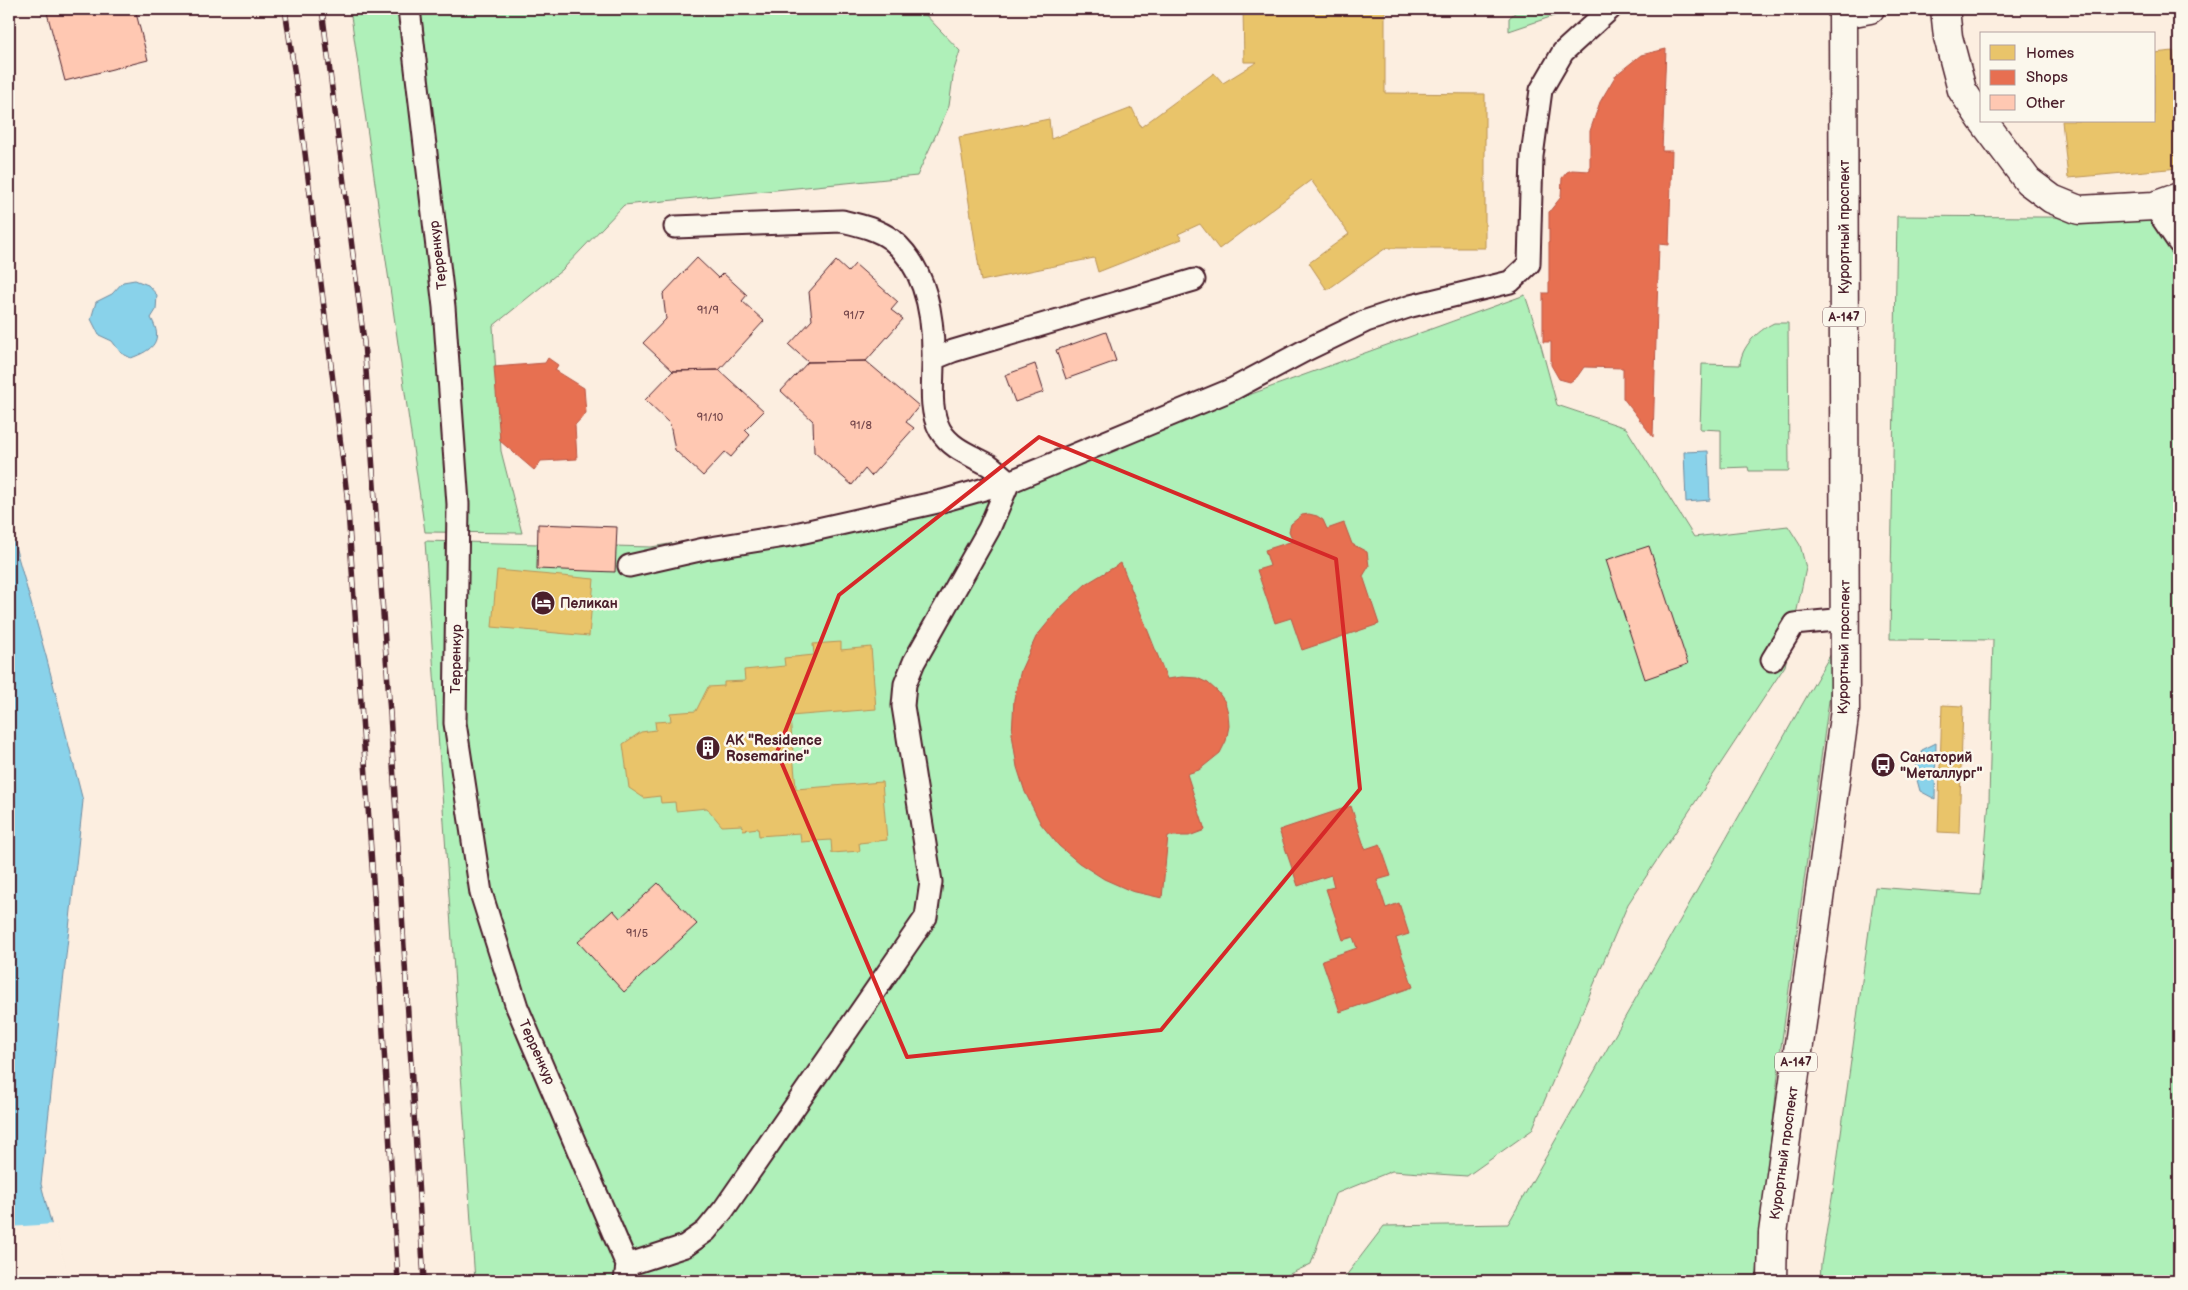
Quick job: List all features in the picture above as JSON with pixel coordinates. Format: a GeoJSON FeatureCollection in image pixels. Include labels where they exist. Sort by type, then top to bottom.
{"type":"FeatureCollection","features":[{"type":"Feature","properties":{"kind":"main road"},"geometry":{"type":"LineString","coordinates":[[1843,12],[1870,9]]}},
{"type":"Feature","properties":{"kind":"main road"},"geometry":{"type":"LineString","coordinates":[[1945,9],[1948,37],[1962,90],[1980,118]]}},
{"type":"Feature","properties":{"kind":"main road","name":"Курортный проспект"},"geometry":{"type":"LineString","coordinates":[[1772,1281],[1773,1233],[1845,710],[1843,12]]}},
{"type":"Feature","properties":{"kind":"main road"},"geometry":{"type":"LineString","coordinates":[[1983,122],[2028,181],[2052,199],[2079,210],[2154,206],[2179,197]]}},
{"type":"Feature","properties":{"kind":"lane","name":"Терренкур"},"geometry":{"type":"LineString","coordinates":[[409,9],[444,307],[457,494],[455,723],[481,893],[517,1007],[626,1273]]}},
{"type":"Feature","properties":{"kind":"lane"},"geometry":{"type":"LineString","coordinates":[[629,566],[704,549],[791,535],[942,501],[1009,482],[1233,389],[1366,321],[1411,306],[1510,282],[1529,264],[1532,156],[1541,90],[1563,52],[1610,9]]}},
{"type":"Feature","properties":{"kind":"lane"},"geometry":{"type":"LineString","coordinates":[[2154,206],[2179,243]]}},
{"type":"Feature","properties":{"kind":"lane"},"geometry":{"type":"LineString","coordinates":[[674,227],[842,221],[868,227],[891,240],[914,264],[930,305],[933,359],[932,405],[940,430],[956,448],[990,466],[1009,482]]}},
{"type":"Feature","properties":{"kind":"lane"},"geometry":{"type":"LineString","coordinates":[[933,359],[953,351],[1194,280]]}},
{"type":"Feature","properties":{"kind":"lane"},"geometry":{"type":"LineString","coordinates":[[626,1273],[684,1246],[706,1231],[724,1209],[926,917],[931,882],[903,706],[905,684],[918,654],[989,529],[1009,482]]}},
{"type":"Feature","properties":{"kind":"lane"},"geometry":{"type":"LineString","coordinates":[[1772,660],[1794,624],[1845,619]]}},
{"type":"Feature","properties":{"kind":"highlighted area"},"geometry":{"type":"Polygon","coordinates":[[[1039,437],[1336,559],[1360,789],[1161,1030],[907,1057],[777,752],[839,595],[1039,437]]]}},
{"type":"Feature","properties":{"kind":"green space"},"geometry":{"type":"Polygon","coordinates":[[[350,9],[920,9],[960,51],[954,70],[949,106],[917,176],[624,205],[562,270],[493,326],[501,451],[522,533],[425,532],[350,9]]]}},
{"type":"Feature","properties":{"kind":"green space"},"geometry":{"type":"Polygon","coordinates":[[[1519,9],[1574,9],[1509,31],[1509,18],[1519,9]]]}},
{"type":"Feature","properties":{"kind":"green space"},"geometry":{"type":"Polygon","coordinates":[[[1897,216],[2178,218],[2179,220],[2179,1281],[1820,1281],[1875,887],[1981,895],[1989,801],[1993,640],[1890,639],[1897,216]]]}},
{"type":"Feature","properties":{"kind":"green space"},"geometry":{"type":"Polygon","coordinates":[[[1525,295],[1557,405],[1626,428],[1694,537],[1788,526],[1800,545],[1806,568],[1785,666],[1628,904],[1532,1130],[1467,1176],[1392,1171],[1335,1194],[1311,1264],[1275,1281],[475,1281],[425,541],[651,547],[978,493],[1525,295]]]}},
{"type":"Feature","properties":{"kind":"green space"},"geometry":{"type":"Polygon","coordinates":[[[1774,323],[1788,323],[1789,471],[1749,471],[1748,467],[1721,468],[1721,430],[1700,429],[1702,364],[1740,365],[1743,352],[1751,340],[1762,330],[1774,323]]]}},
{"type":"Feature","properties":{"kind":"green space"},"geometry":{"type":"Polygon","coordinates":[[[1837,643],[1781,1047],[1756,1281],[1342,1281],[1384,1226],[1508,1224],[1837,643]]]}},
{"type":"Feature","properties":{"kind":"water"},"geometry":{"type":"Polygon","coordinates":[[[135,280],[148,285],[157,295],[156,310],[151,318],[155,326],[156,339],[154,344],[145,352],[131,358],[121,353],[112,341],[99,335],[91,319],[96,302],[112,294],[123,282],[135,280]]]}},
{"type":"Feature","properties":{"kind":"water"},"geometry":{"type":"Polygon","coordinates":[[[1708,451],[1710,500],[1686,502],[1684,452],[1708,451]]]}},
{"type":"Feature","properties":{"kind":"water"},"geometry":{"type":"Polygon","coordinates":[[[9,525],[46,656],[83,801],[41,1184],[66,1281],[9,1281],[9,525]]]}},
{"type":"Feature","properties":{"kind":"water"},"geometry":{"type":"Polygon","coordinates":[[[1936,743],[1935,799],[1920,791],[1914,769],[1922,750],[1936,743]]]}},
{"type":"Feature","properties":{"kind":"pier"},"geometry":{"type":"Polygon","coordinates":[[[54,1224],[69,1281],[9,1281],[9,1227],[54,1224]]]}},
{"type":"Feature","properties":{"kind":"building: Homes"},"geometry":{"type":"Polygon","coordinates":[[[1243,9],[1385,9],[1385,93],[1485,94],[1485,248],[1386,248],[1327,290],[1309,263],[1349,234],[1311,180],[1219,249],[1200,224],[1178,234],[1182,239],[1098,272],[1094,258],[981,281],[959,137],[1049,119],[1051,139],[1132,108],[1141,127],[1214,73],[1223,83],[1257,62],[1244,62],[1243,9]]]}},
{"type":"Feature","properties":{"kind":"building: Homes"},"geometry":{"type":"Polygon","coordinates":[[[2173,51],[2179,110],[2179,168],[2068,178],[2062,122],[2156,122],[2156,53],[2173,51]]]}},
{"type":"Feature","properties":{"kind":"building: Homes","name":"Пеликан"},"geometry":{"type":"Polygon","coordinates":[[[497,570],[594,579],[589,636],[492,627],[497,570]]]}},
{"type":"Feature","properties":{"kind":"building: Homes","name":"АК \"Residence Rosemarine\""},"geometry":{"type":"Polygon","coordinates":[[[841,642],[841,650],[871,647],[876,709],[790,716],[796,789],[882,782],[887,840],[859,843],[860,851],[832,853],[831,840],[801,842],[800,833],[759,836],[758,828],[743,830],[742,825],[722,826],[707,808],[676,811],[675,802],[661,803],[660,796],[644,798],[629,788],[623,744],[641,732],[656,730],[655,722],[671,721],[670,713],[696,711],[708,687],[724,686],[724,682],[745,681],[744,670],[785,666],[784,658],[814,655],[813,644],[841,642]]]}},
{"type":"Feature","properties":{"kind":"building: Homes"},"geometry":{"type":"Polygon","coordinates":[[[1942,705],[1963,706],[1959,833],[1938,832],[1942,705]]]}},
{"type":"Feature","properties":{"kind":"building: Shops"},"geometry":{"type":"Polygon","coordinates":[[[1666,49],[1662,151],[1672,151],[1669,245],[1659,244],[1653,437],[1623,398],[1623,368],[1584,367],[1577,377],[1570,382],[1559,379],[1551,365],[1551,342],[1543,342],[1543,293],[1549,293],[1549,212],[1561,197],[1562,178],[1567,172],[1572,170],[1590,171],[1590,131],[1600,102],[1616,75],[1641,55],[1666,49]]]}},
{"type":"Feature","properties":{"kind":"building: Shops"},"geometry":{"type":"Polygon","coordinates":[[[548,358],[558,365],[555,370],[584,388],[586,413],[575,425],[577,459],[541,461],[534,470],[500,441],[494,367],[545,363],[548,358]]]}},
{"type":"Feature","properties":{"kind":"building: Shops"},"geometry":{"type":"Polygon","coordinates":[[[1309,514],[1323,520],[1327,529],[1344,523],[1352,544],[1367,552],[1369,566],[1363,576],[1379,624],[1302,650],[1291,618],[1275,623],[1257,570],[1270,566],[1265,550],[1293,541],[1289,531],[1291,524],[1302,515],[1309,514]]]}},
{"type":"Feature","properties":{"kind":"building: Shops"},"geometry":{"type":"Polygon","coordinates":[[[1121,563],[1167,679],[1197,678],[1208,683],[1225,702],[1228,713],[1229,726],[1226,741],[1220,753],[1199,770],[1187,774],[1205,830],[1189,836],[1168,836],[1162,898],[1131,891],[1104,879],[1079,863],[1059,846],[1041,824],[1025,792],[1017,767],[1012,734],[1014,699],[1021,670],[1036,637],[1059,609],[1086,584],[1121,563]]]}},
{"type":"Feature","properties":{"kind":"building: Shops"},"geometry":{"type":"Polygon","coordinates":[[[1351,806],[1365,849],[1380,844],[1391,876],[1377,880],[1386,908],[1399,903],[1409,934],[1396,938],[1413,987],[1340,1012],[1322,960],[1357,948],[1353,937],[1343,940],[1326,889],[1334,887],[1331,875],[1298,886],[1279,830],[1351,806]]]}},
{"type":"Feature","properties":{"kind":"building: Other"},"geometry":{"type":"Polygon","coordinates":[[[46,9],[135,9],[148,60],[65,81],[46,9]]]}},
{"type":"Feature","properties":{"kind":"building: Other"},"geometry":{"type":"Polygon","coordinates":[[[697,258],[718,278],[723,273],[747,295],[742,301],[764,321],[719,370],[673,371],[643,343],[666,319],[663,294],[697,258]]]}},
{"type":"Feature","properties":{"kind":"building: Other"},"geometry":{"type":"Polygon","coordinates":[[[836,261],[848,272],[855,264],[898,302],[891,310],[903,319],[866,361],[808,362],[789,345],[812,320],[809,292],[836,261]]]}},
{"type":"Feature","properties":{"kind":"building: Other"},"geometry":{"type":"Polygon","coordinates":[[[1106,332],[1116,361],[1066,379],[1056,350],[1106,332]]]}},
{"type":"Feature","properties":{"kind":"building: Other"},"geometry":{"type":"Polygon","coordinates":[[[866,361],[919,406],[906,422],[914,428],[871,476],[865,469],[852,485],[814,452],[813,421],[781,391],[808,362],[866,361]]]}},
{"type":"Feature","properties":{"kind":"building: Other"},"geometry":{"type":"Polygon","coordinates":[[[1035,364],[1044,392],[1015,402],[1005,375],[1035,364]]]}},
{"type":"Feature","properties":{"kind":"building: Other"},"geometry":{"type":"Polygon","coordinates":[[[719,370],[764,411],[745,430],[750,435],[731,457],[725,452],[703,476],[675,450],[670,424],[645,400],[673,371],[719,370]]]}},
{"type":"Feature","properties":{"kind":"building: Other"},"geometry":{"type":"Polygon","coordinates":[[[538,524],[617,527],[615,572],[537,569],[538,524]]]}},
{"type":"Feature","properties":{"kind":"building: Other"},"geometry":{"type":"Polygon","coordinates":[[[1649,546],[1688,664],[1645,679],[1606,560],[1649,546]]]}},
{"type":"Feature","properties":{"kind":"building: Other"},"geometry":{"type":"Polygon","coordinates":[[[658,883],[697,924],[624,992],[578,942],[613,910],[620,918],[658,883]]]}},
{"type":"Feature","properties":{"kind":"railway"},"geometry":{"type":"LineString","coordinates":[[285,9],[298,96],[347,495],[398,1281]]}},
{"type":"Feature","properties":{"kind":"railway"},"geometry":{"type":"LineString","coordinates":[[322,9],[364,342],[390,713],[424,1281]]}},
{"type":"Feature","properties":{"kind":"place","name":"Пеликан"},"geometry":{"type":"Point","coordinates":[543,603]}},
{"type":"Feature","properties":{"kind":"place","name":"АК \"Residence Rosemarine\""},"geometry":{"type":"Point","coordinates":[708,748]}},
{"type":"Feature","properties":{"kind":"place","name":"Санаторий \"Металлург\""},"geometry":{"type":"Point","coordinates":[1883,765]}}]}
